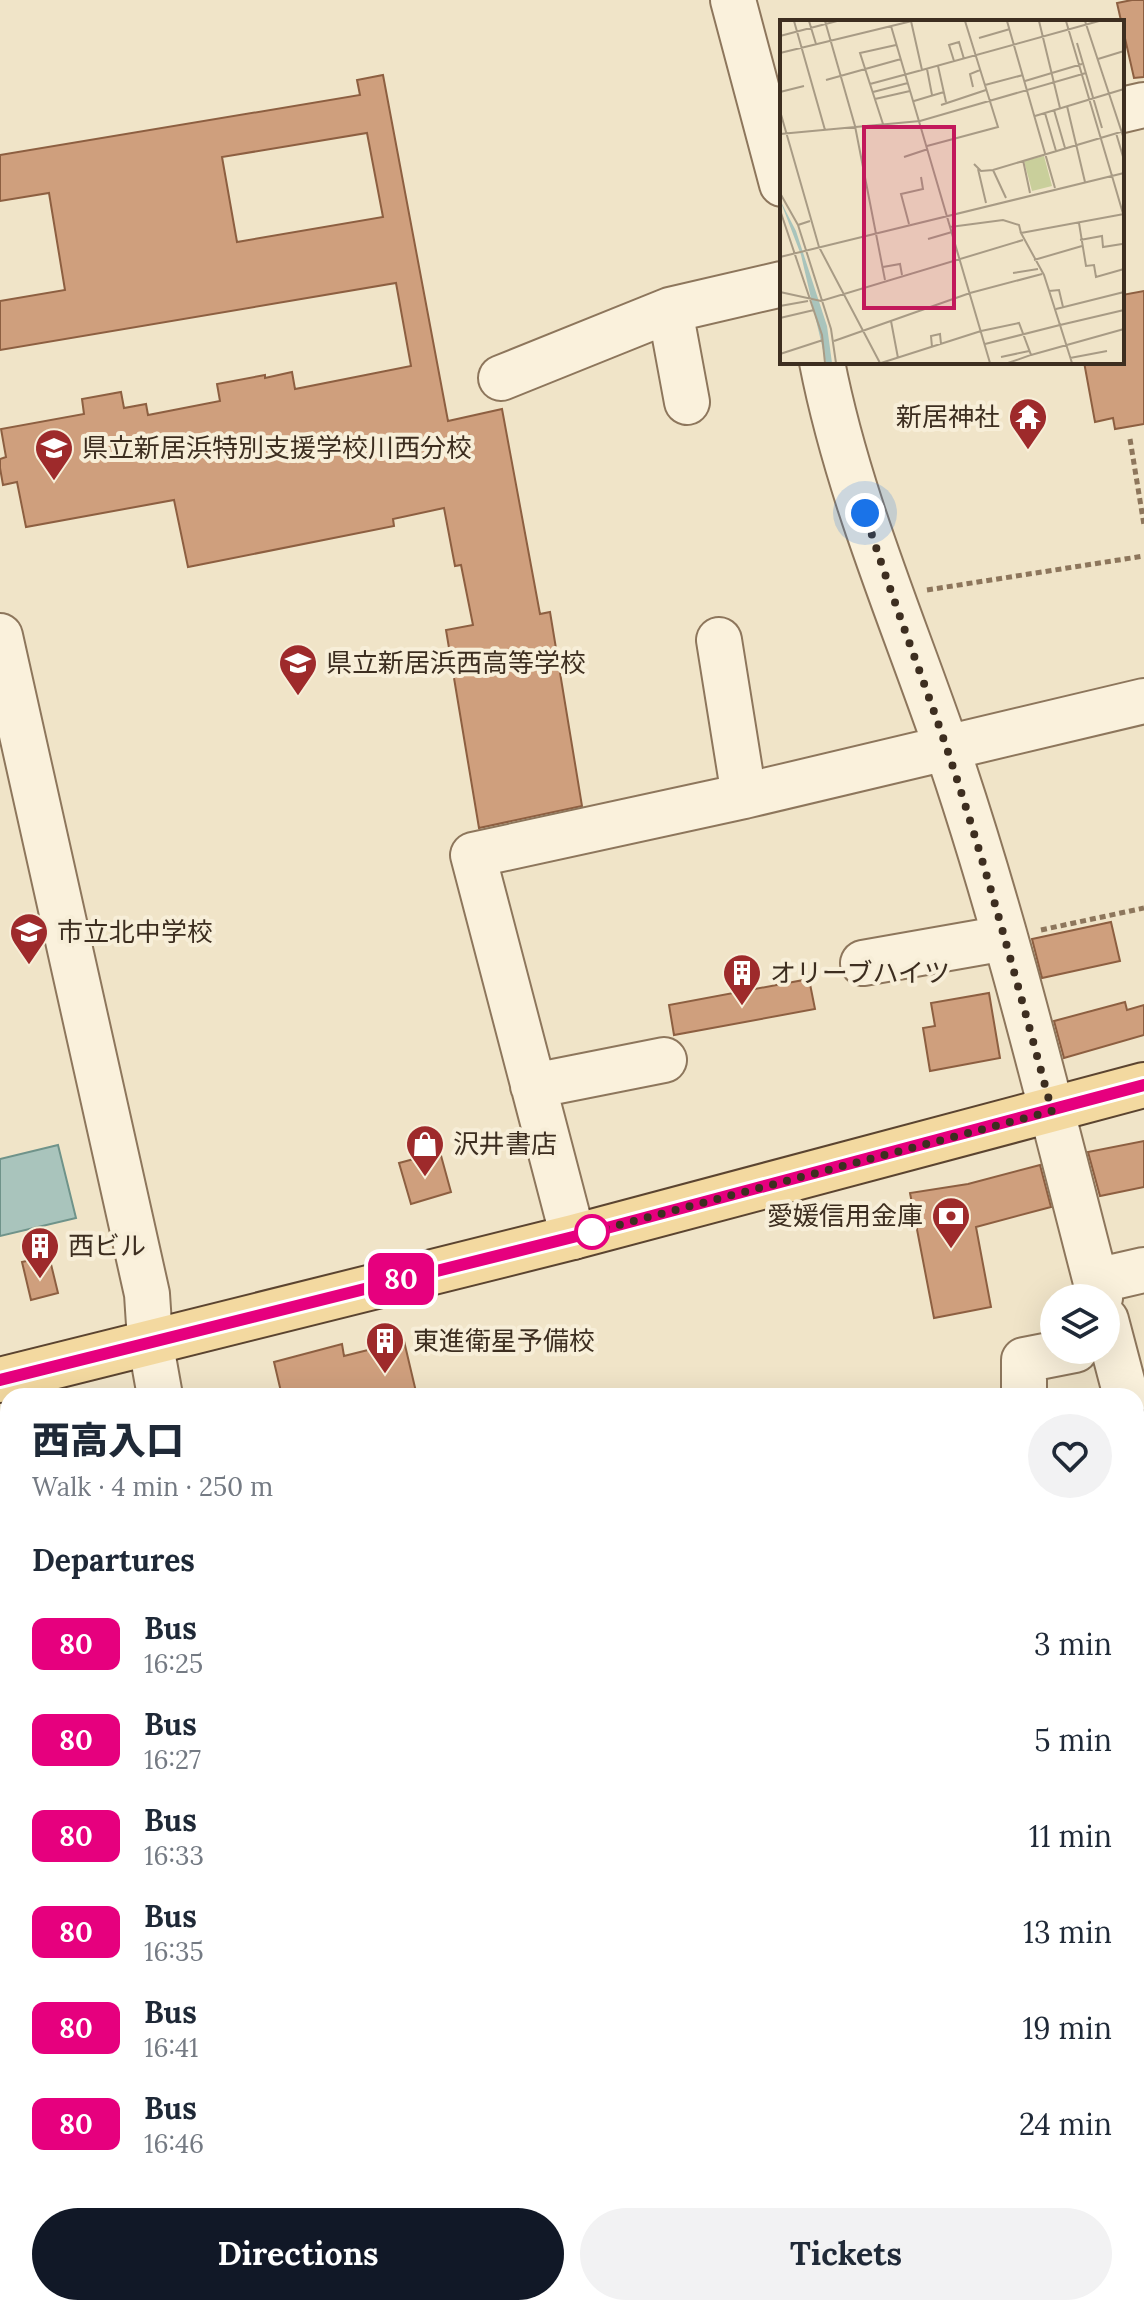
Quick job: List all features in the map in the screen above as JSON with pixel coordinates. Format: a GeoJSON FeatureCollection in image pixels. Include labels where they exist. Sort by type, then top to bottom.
{"type":"FeatureCollection","features":[{"type":"Feature","properties":{"kind":"main road"},"geometry":{"type":"LineString","coordinates":[[0,1380],[150,1340],[573,1237],[1144,1085]]}},
{"type":"Feature","properties":{"kind":"street"},"geometry":{"type":"LineString","coordinates":[[733,0],[780,176]]}},
{"type":"Feature","properties":{"kind":"street"},"geometry":{"type":"LineString","coordinates":[[1124,110],[1144,105]]}},
{"type":"Feature","properties":{"kind":"street"},"geometry":{"type":"LineString","coordinates":[[501,378],[670,310],[780,284]]}},
{"type":"Feature","properties":{"kind":"street"},"geometry":{"type":"LineString","coordinates":[[670,310],[687,402]]}},
{"type":"Feature","properties":{"kind":"street"},"geometry":{"type":"LineString","coordinates":[[822,364],[830,403],[890,596],[947,749],[1005,938],[1052,1111],[1090,1284]]}},
{"type":"Feature","properties":{"kind":"street"},"geometry":{"type":"LineString","coordinates":[[0,636],[147,1294],[150,1340],[159,1388]]}},
{"type":"Feature","properties":{"kind":"street"},"geometry":{"type":"LineString","coordinates":[[719,640],[744,796]]}},
{"type":"Feature","properties":{"kind":"street"},"geometry":{"type":"LineString","coordinates":[[573,1237],[473,855],[744,796],[1144,701]]}},
{"type":"Feature","properties":{"kind":"street"},"geometry":{"type":"LineString","coordinates":[[863,963],[1005,938]]}},
{"type":"Feature","properties":{"kind":"street"},"geometry":{"type":"LineString","coordinates":[[533,1086],[664,1060]]}},
{"type":"Feature","properties":{"kind":"street"},"geometry":{"type":"LineString","coordinates":[[1120,1298],[1144,1270]]}},
{"type":"Feature","properties":{"kind":"street"},"geometry":{"type":"LineString","coordinates":[[1024,1388],[1024,1360],[1040,1352]]}},
{"type":"Feature","properties":{"kind":"street"},"geometry":{"type":"LineString","coordinates":[[1114,1364],[1123,1388]]}},
{"type":"Feature","properties":{"kind":"path"},"geometry":{"type":"LineString","coordinates":[[1130,439],[1140,483],[1144,525]]}},
{"type":"Feature","properties":{"kind":"path"},"geometry":{"type":"LineString","coordinates":[[890,596],[1144,556]]}},
{"type":"Feature","properties":{"kind":"path"},"geometry":{"type":"LineString","coordinates":[[1005,938],[1144,908]]}},
{"type":"Feature","properties":{"kind":"water"},"geometry":{"type":"Polygon","coordinates":[[[58,1145],[76,1218],[0,1236],[0,1159],[58,1145]]]}},
{"type":"Feature","properties":{"kind":"building"},"geometry":{"type":"Polygon","coordinates":[[[1144,0],[1144,77],[1134,78],[1124,20],[1121,20],[1117,3],[1144,0]]]}},
{"type":"Feature","properties":{"kind":"building"},"geometry":{"type":"Polygon","coordinates":[[[383,75],[448,421],[502,409],[540,614],[550,612],[582,806],[479,828],[446,630],[473,625],[461,565],[455,566],[444,508],[393,519],[394,526],[188,567],[174,500],[26,527],[17,482],[3,485],[0,459],[6,457],[1,429],[84,414],[82,399],[121,392],[124,408],[146,404],[148,415],[220,401],[217,384],[265,375],[265,378],[292,372],[295,389],[411,366],[396,283],[0,350],[0,301],[65,290],[49,193],[0,201],[0,155],[360,95],[357,80],[383,75]],[[367,133],[222,157],[237,242],[383,217],[367,133]]]}},
{"type":"Feature","properties":{"kind":"building"},"geometry":{"type":"Polygon","coordinates":[[[1144,291],[1144,424],[1115,429],[1113,418],[1095,422],[1084,364],[1124,364],[1124,295],[1144,291]]]}},
{"type":"Feature","properties":{"kind":"building"},"geometry":{"type":"Polygon","coordinates":[[[1111,922],[1120,961],[1042,978],[1032,939],[1111,922]]]}},
{"type":"Feature","properties":{"kind":"building","name":"オリーブハイツ"},"geometry":{"type":"Polygon","coordinates":[[[809,979],[815,1009],[674,1035],[669,1005],[809,979]]]}},
{"type":"Feature","properties":{"kind":"building"},"geometry":{"type":"Polygon","coordinates":[[[989,993],[1000,1058],[930,1071],[923,1028],[935,1026],[931,1003],[989,993]]]}},
{"type":"Feature","properties":{"kind":"building"},"geometry":{"type":"Polygon","coordinates":[[[1125,1002],[1127,1010],[1144,1005],[1144,1035],[1064,1058],[1054,1021],[1125,1002]]]}},
{"type":"Feature","properties":{"kind":"building"},"geometry":{"type":"Polygon","coordinates":[[[1144,1141],[1144,1187],[1100,1196],[1088,1152],[1144,1141]]]}},
{"type":"Feature","properties":{"kind":"building","name":"沢井書店"},"geometry":{"type":"Polygon","coordinates":[[[440,1152],[451,1192],[411,1204],[399,1163],[440,1152]]]}},
{"type":"Feature","properties":{"kind":"building","name":"愛媛信用金庫"},"geometry":{"type":"Polygon","coordinates":[[[1040,1165],[1051,1207],[976,1227],[991,1307],[934,1318],[910,1193],[968,1184],[1040,1165]]]}},
{"type":"Feature","properties":{"kind":"building","name":"西ビル"},"geometry":{"type":"Polygon","coordinates":[[[49,1256],[58,1293],[31,1300],[22,1262],[49,1256]]]}},
{"type":"Feature","properties":{"kind":"building"},"geometry":{"type":"Polygon","coordinates":[[[404,1341],[415,1388],[280,1388],[274,1362],[342,1344],[344,1356],[404,1341]]]}},
{"type":"Feature","properties":{"kind":"bus line","name":"80"},"geometry":{"type":"LineString","coordinates":[[0,1380],[150,1340],[573,1237],[1144,1085]]}},
{"type":"Feature","properties":{"kind":"place","name":"新居神社"},"geometry":{"type":"Point","coordinates":[1028,451]}},
{"type":"Feature","properties":{"kind":"place","name":"県立新居浜特別支援学校川西分校"},"geometry":{"type":"Point","coordinates":[54,482]}},
{"type":"Feature","properties":{"kind":"place","name":"県立新居浜西高等学校"},"geometry":{"type":"Point","coordinates":[298,697]}},
{"type":"Feature","properties":{"kind":"place","name":"市立北中学校"},"geometry":{"type":"Point","coordinates":[29,966]}},
{"type":"Feature","properties":{"kind":"place","name":"オリーブハイツ"},"geometry":{"type":"Point","coordinates":[742,1007]}},
{"type":"Feature","properties":{"kind":"place","name":"沢井書店"},"geometry":{"type":"Point","coordinates":[425,1178]}},
{"type":"Feature","properties":{"kind":"place","name":"愛媛信用金庫"},"geometry":{"type":"Point","coordinates":[951,1250]}},
{"type":"Feature","properties":{"kind":"place","name":"西ビル"},"geometry":{"type":"Point","coordinates":[40,1280]}},
{"type":"Feature","properties":{"kind":"place","name":"東進衛星予備校"},"geometry":{"type":"Point","coordinates":[385,1375]}},
{"type":"Feature","properties":{"kind":"route"},"geometry":{"type":"LineString","coordinates":[[592,1232],[1052,1111],[1005,938],[947,749],[890,596],[865,513]]}}]}
